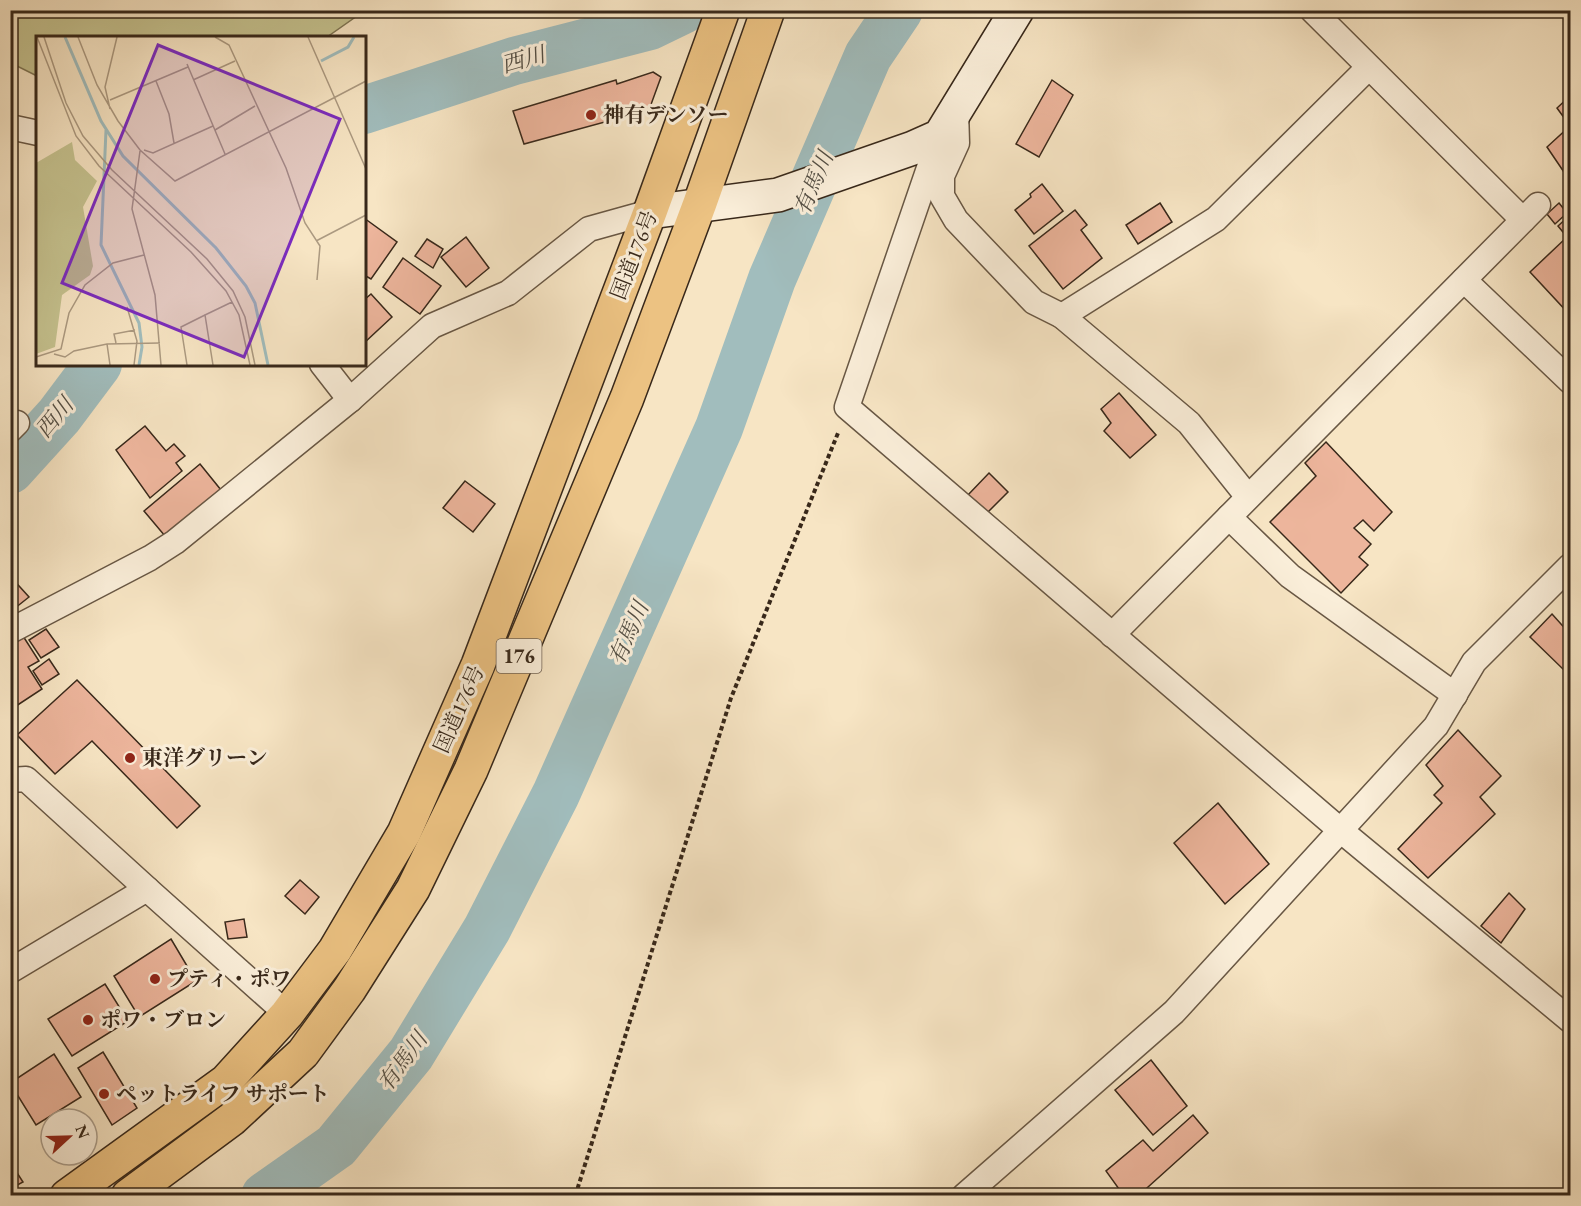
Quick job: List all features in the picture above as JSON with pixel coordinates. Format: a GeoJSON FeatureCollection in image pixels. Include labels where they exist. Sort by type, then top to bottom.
{"type":"FeatureCollection","features":[{"type":"Feature","properties":{"kind":"highway","name":"国道176号"},"geometry":{"type":"LineString","coordinates":[[67,1196],[226,1081],[287,1014],[335,950],[404,833],[478,665],[650,212],[723,10]]}},
{"type":"Feature","properties":{"kind":"highway","name":"国道176号"},"geometry":{"type":"LineString","coordinates":[[128,1196],[232,1119],[303,1053],[349,990],[413,889],[471,770],[627,398],[700,203],[766,16]]}},
{"type":"Feature","properties":{"kind":"street"},"geometry":{"type":"LineString","coordinates":[[1017,10],[936,131],[847,407],[1340,829],[1570,1020]]}},
{"type":"Feature","properties":{"kind":"street"},"geometry":{"type":"LineString","coordinates":[[1112,635],[1531,212],[1368,68],[1312,10]]}},
{"type":"Feature","properties":{"kind":"street"},"geometry":{"type":"LineString","coordinates":[[1062,316],[1215,219],[1368,68]]}},
{"type":"Feature","properties":{"kind":"street"},"geometry":{"type":"LineString","coordinates":[[10,127],[36,133]]}},
{"type":"Feature","properties":{"kind":"street"},"geometry":{"type":"LineString","coordinates":[[10,631],[150,558],[175,542],[350,400],[432,326],[508,293],[589,229],[650,212],[700,203],[778,195],[936,131]]}},
{"type":"Feature","properties":{"kind":"street"},"geometry":{"type":"LineString","coordinates":[[936,131],[957,143],[942,176],[942,196],[956,220],[1034,302],[1062,316],[1189,423],[1248,497]]}},
{"type":"Feature","properties":{"kind":"street"},"geometry":{"type":"LineString","coordinates":[[1464,280],[1570,381]]}},
{"type":"Feature","properties":{"kind":"street"},"geometry":{"type":"LineString","coordinates":[[324,366],[350,400]]}},
{"type":"Feature","properties":{"kind":"street"},"geometry":{"type":"LineString","coordinates":[[1229,517],[1290,576],[1455,694]]}},
{"type":"Feature","properties":{"kind":"street"},"geometry":{"type":"LineString","coordinates":[[964,1196],[1174,1012],[1436,726],[1474,662],[1570,566]]}},
{"type":"Feature","properties":{"kind":"street"},"geometry":{"type":"LineString","coordinates":[[10,780],[26,779],[287,1014]]}},
{"type":"Feature","properties":{"kind":"street"},"geometry":{"type":"LineString","coordinates":[[10,971],[147,889]]}},
{"type":"Feature","properties":{"kind":"path"},"geometry":{"type":"LineString","coordinates":[[579,1196],[578,1187],[731,698],[835,443],[847,407]]}},
{"type":"Feature","properties":{"kind":"shaded area"},"geometry":{"type":"Polygon","coordinates":[[[11,10],[364,11],[328,36],[36,36],[36,76],[11,63],[11,10]]]}},
{"type":"Feature","properties":{"kind":"building"},"geometry":{"type":"Polygon","coordinates":[[[653,72],[661,77],[649,110],[524,144],[513,111],[616,80],[617,84],[653,72]]]}},
{"type":"Feature","properties":{"kind":"building"},"geometry":{"type":"Polygon","coordinates":[[[1052,80],[1073,95],[1039,157],[1016,144],[1052,80]]]}},
{"type":"Feature","properties":{"kind":"building"},"geometry":{"type":"Polygon","coordinates":[[[1570,96],[1570,126],[1557,108],[1570,96]]]}},
{"type":"Feature","properties":{"kind":"building"},"geometry":{"type":"Polygon","coordinates":[[[1570,126],[1570,181],[1547,147],[1570,126]]]}},
{"type":"Feature","properties":{"kind":"building"},"geometry":{"type":"Polygon","coordinates":[[[1042,184],[1063,211],[1034,234],[1015,210],[1042,184]]]}},
{"type":"Feature","properties":{"kind":"building"},"geometry":{"type":"Polygon","coordinates":[[[1160,203],[1172,222],[1138,244],[1126,225],[1160,203]]]}},
{"type":"Feature","properties":{"kind":"building"},"geometry":{"type":"Polygon","coordinates":[[[1559,203],[1567,213],[1555,224],[1547,214],[1559,203]]]}},
{"type":"Feature","properties":{"kind":"building"},"geometry":{"type":"Polygon","coordinates":[[[1075,210],[1087,225],[1081,230],[1102,258],[1063,289],[1029,246],[1075,210]]]}},
{"type":"Feature","properties":{"kind":"building"},"geometry":{"type":"Polygon","coordinates":[[[1570,215],[1570,315],[1530,272],[1567,237],[1558,226],[1570,215]]]}},
{"type":"Feature","properties":{"kind":"building"},"geometry":{"type":"Polygon","coordinates":[[[366,219],[397,242],[371,279],[366,276],[366,219]]]}},
{"type":"Feature","properties":{"kind":"building"},"geometry":{"type":"Polygon","coordinates":[[[466,237],[489,268],[466,287],[441,257],[466,237]]]}},
{"type":"Feature","properties":{"kind":"building"},"geometry":{"type":"Polygon","coordinates":[[[427,239],[443,249],[433,268],[415,256],[427,239]]]}},
{"type":"Feature","properties":{"kind":"building"},"geometry":{"type":"Polygon","coordinates":[[[403,258],[441,286],[420,314],[383,287],[403,258]]]}},
{"type":"Feature","properties":{"kind":"building"},"geometry":{"type":"Polygon","coordinates":[[[371,294],[392,317],[366,341],[366,298],[371,294]]]}},
{"type":"Feature","properties":{"kind":"building"},"geometry":{"type":"Polygon","coordinates":[[[1119,393],[1156,435],[1130,458],[1104,431],[1111,423],[1101,409],[1119,393]]]}},
{"type":"Feature","properties":{"kind":"building"},"geometry":{"type":"Polygon","coordinates":[[[145,426],[166,451],[174,444],[185,456],[176,463],[182,471],[150,498],[116,450],[145,426]]]}},
{"type":"Feature","properties":{"kind":"building"},"geometry":{"type":"Polygon","coordinates":[[[1326,442],[1392,512],[1374,531],[1363,520],[1354,528],[1371,544],[1359,557],[1368,565],[1341,593],[1270,522],[1316,476],[1305,463],[1326,442]]]}},
{"type":"Feature","properties":{"kind":"building"},"geometry":{"type":"Polygon","coordinates":[[[200,464],[221,490],[165,536],[144,511],[200,464]]]}},
{"type":"Feature","properties":{"kind":"building"},"geometry":{"type":"Polygon","coordinates":[[[989,473],[1008,492],[985,515],[967,496],[989,473]]]}},
{"type":"Feature","properties":{"kind":"building"},"geometry":{"type":"Polygon","coordinates":[[[465,481],[495,504],[473,532],[443,508],[465,481]]]}},
{"type":"Feature","properties":{"kind":"building"},"geometry":{"type":"Polygon","coordinates":[[[10,576],[29,597],[10,612],[10,576]]]}},
{"type":"Feature","properties":{"kind":"building"},"geometry":{"type":"Polygon","coordinates":[[[1552,614],[1570,634],[1570,667],[1566,672],[1530,637],[1552,614]]]}},
{"type":"Feature","properties":{"kind":"building"},"geometry":{"type":"Polygon","coordinates":[[[46,629],[59,647],[41,658],[29,640],[46,629]]]}},
{"type":"Feature","properties":{"kind":"building"},"geometry":{"type":"Polygon","coordinates":[[[23,636],[39,661],[28,667],[42,689],[10,710],[10,644],[23,636]]]}},
{"type":"Feature","properties":{"kind":"building"},"geometry":{"type":"Polygon","coordinates":[[[49,659],[59,674],[42,685],[33,671],[49,659]]]}},
{"type":"Feature","properties":{"kind":"building","name":"東洋グリーン"},"geometry":{"type":"Polygon","coordinates":[[[77,680],[200,806],[177,828],[92,741],[55,774],[17,735],[77,680]]]}},
{"type":"Feature","properties":{"kind":"building"},"geometry":{"type":"Polygon","coordinates":[[[1458,730],[1501,776],[1480,797],[1495,814],[1428,878],[1398,849],[1442,803],[1434,795],[1443,786],[1426,765],[1458,730]]]}},
{"type":"Feature","properties":{"kind":"building"},"geometry":{"type":"Polygon","coordinates":[[[1218,803],[1269,864],[1225,904],[1174,843],[1218,803]]]}},
{"type":"Feature","properties":{"kind":"building"},"geometry":{"type":"Polygon","coordinates":[[[300,880],[319,897],[305,914],[285,896],[300,880]]]}},
{"type":"Feature","properties":{"kind":"building"},"geometry":{"type":"Polygon","coordinates":[[[1509,893],[1525,909],[1501,943],[1481,926],[1509,893]]]}},
{"type":"Feature","properties":{"kind":"building"},"geometry":{"type":"Polygon","coordinates":[[[244,919],[247,937],[228,939],[225,922],[244,919]]]}},
{"type":"Feature","properties":{"kind":"building","name":"プティ・ポワ"},"geometry":{"type":"Polygon","coordinates":[[[171,939],[196,981],[139,1017],[114,976],[171,939]]]}},
{"type":"Feature","properties":{"kind":"building","name":"ポワ・ブロン"},"geometry":{"type":"Polygon","coordinates":[[[105,984],[128,1021],[72,1056],[48,1019],[105,984]]]}},
{"type":"Feature","properties":{"kind":"building"},"geometry":{"type":"Polygon","coordinates":[[[103,1052],[137,1108],[112,1125],[78,1068],[103,1052]]]}},
{"type":"Feature","properties":{"kind":"building"},"geometry":{"type":"Polygon","coordinates":[[[54,1054],[81,1097],[65,1107],[39,1107],[39,1123],[36,1125],[10,1083],[54,1054]]]}},
{"type":"Feature","properties":{"kind":"building"},"geometry":{"type":"Polygon","coordinates":[[[1151,1060],[1187,1106],[1153,1135],[1115,1090],[1151,1060]]]}},
{"type":"Feature","properties":{"kind":"building"},"geometry":{"type":"Polygon","coordinates":[[[1193,1115],[1208,1133],[1138,1196],[1124,1196],[1106,1171],[1143,1140],[1153,1151],[1193,1115]]]}},
{"type":"Feature","properties":{"kind":"building"},"geometry":{"type":"Polygon","coordinates":[[[10,1162],[23,1182],[10,1189],[10,1162]]]}},
{"type":"Feature","properties":{"kind":"waterway","name":"西川"},"geometry":{"type":"LineString","coordinates":[[366,109],[514,61],[650,26],[683,10]]}},
{"type":"Feature","properties":{"kind":"waterway","name":"有馬川"},"geometry":{"type":"LineString","coordinates":[[265,1196],[336,1146],[411,1054],[487,929],[556,794],[719,428],[772,279],[868,56],[899,10]]}},
{"type":"Feature","properties":{"kind":"waterway","name":"西川"},"geometry":{"type":"LineString","coordinates":[[10,470],[59,416],[96,366]]}},
{"type":"Feature","properties":{"kind":"place","name":"神有デンソー"},"geometry":{"type":"Point","coordinates":[591,115]}},
{"type":"Feature","properties":{"kind":"place","name":"東洋グリーン"},"geometry":{"type":"Point","coordinates":[130,758]}},
{"type":"Feature","properties":{"kind":"place","name":"プティ・ポワ"},"geometry":{"type":"Point","coordinates":[155,979]}},
{"type":"Feature","properties":{"kind":"place","name":"ポワ・ブロン"},"geometry":{"type":"Point","coordinates":[88,1020]}},
{"type":"Feature","properties":{"kind":"place","name":"ペットライフ サポート"},"geometry":{"type":"Point","coordinates":[104,1094]}}]}
